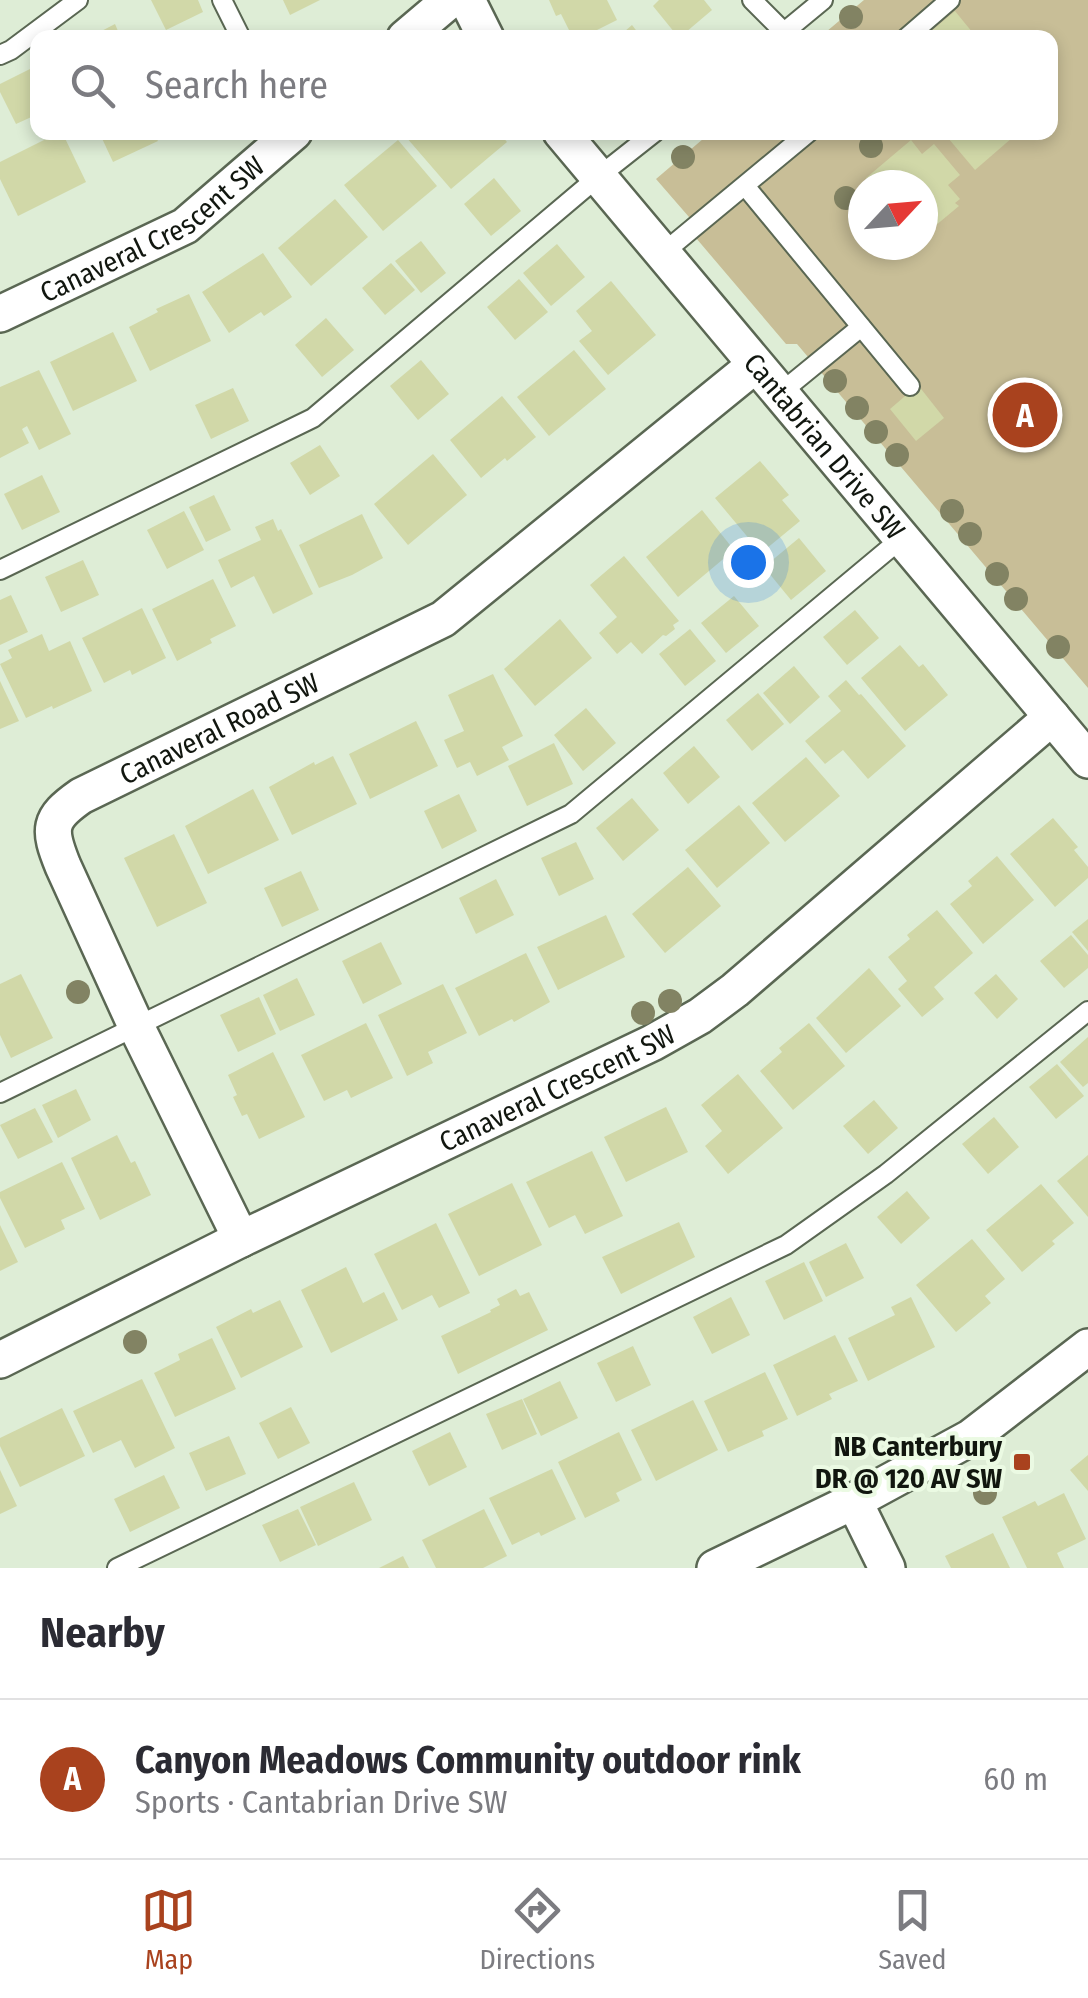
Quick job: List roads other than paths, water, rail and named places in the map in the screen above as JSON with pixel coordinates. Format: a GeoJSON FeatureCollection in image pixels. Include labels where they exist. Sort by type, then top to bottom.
{"type":"FeatureCollection","features":[{"type":"Feature","properties":{"kind":"street"},"geometry":{"type":"LineString","coordinates":[[414,30],[450,0]]}},
{"type":"Feature","properties":{"kind":"street"},"geometry":{"type":"LineString","coordinates":[[467,0],[482,30]]}},
{"type":"Feature","properties":{"kind":"street","name":"Canaveral Crescent SW"},"geometry":{"type":"LineString","coordinates":[[0,314],[186,226],[284,140]]}},
{"type":"Feature","properties":{"kind":"street","name":"Cantabrian Drive SW"},"geometry":{"type":"LineString","coordinates":[[568,140],[1088,760]]}},
{"type":"Feature","properties":{"kind":"street","name":"Canaveral Road SW"},"geometry":{"type":"LineString","coordinates":[[240,1240],[55,847],[53,822],[81,796],[442,619],[755,365]]}},
{"type":"Feature","properties":{"kind":"street","name":"Canaveral Crescent SW"},"geometry":{"type":"LineString","coordinates":[[0,1360],[652,1043],[700,1016],[736,990],[1052,717]]}},
{"type":"Feature","properties":{"kind":"street"},"geometry":{"type":"LineString","coordinates":[[716,1568],[970,1438],[1088,1347]]}},
{"type":"Feature","properties":{"kind":"street"},"geometry":{"type":"LineString","coordinates":[[854,1500],[887,1568]]}},
{"type":"Feature","properties":{"kind":"lane"},"geometry":{"type":"LineString","coordinates":[[38,30],[78,0]]}},
{"type":"Feature","properties":{"kind":"lane"},"geometry":{"type":"LineString","coordinates":[[222,0],[237,30]]}},
{"type":"Feature","properties":{"kind":"lane"},"geometry":{"type":"LineString","coordinates":[[752,0],[777,30]]}},
{"type":"Feature","properties":{"kind":"lane"},"geometry":{"type":"LineString","coordinates":[[787,30],[823,0]]}},
{"type":"Feature","properties":{"kind":"lane"},"geometry":{"type":"LineString","coordinates":[[915,30],[950,0]]}},
{"type":"Feature","properties":{"kind":"lane"},"geometry":{"type":"LineString","coordinates":[[0,55],[30,36]]}},
{"type":"Feature","properties":{"kind":"lane"},"geometry":{"type":"LineString","coordinates":[[0,570],[313,418],[645,140]]}},
{"type":"Feature","properties":{"kind":"lane"},"geometry":{"type":"LineString","coordinates":[[664,254],[800,140]]}},
{"type":"Feature","properties":{"kind":"lane"},"geometry":{"type":"LineString","coordinates":[[746,187],[910,386]]}},
{"type":"Feature","properties":{"kind":"lane"},"geometry":{"type":"LineString","coordinates":[[780,394],[861,326]]}},
{"type":"Feature","properties":{"kind":"lane"},"geometry":{"type":"LineString","coordinates":[[0,1093],[571,814],[902,538]]}},
{"type":"Feature","properties":{"kind":"lane"},"geometry":{"type":"LineString","coordinates":[[117,1568],[786,1245],[886,1174],[1088,1011]]}},
{"type":"Feature","properties":{"kind":"place","name":"Canyon Meadows Community outdoor rink"},"geometry":{"type":"Point","coordinates":[1025,415]}},
{"type":"Feature","properties":{"kind":"place","name":"NB Canterbury DR @ 120 AV SW"},"geometry":{"type":"Point","coordinates":[1022,1462]}}]}
